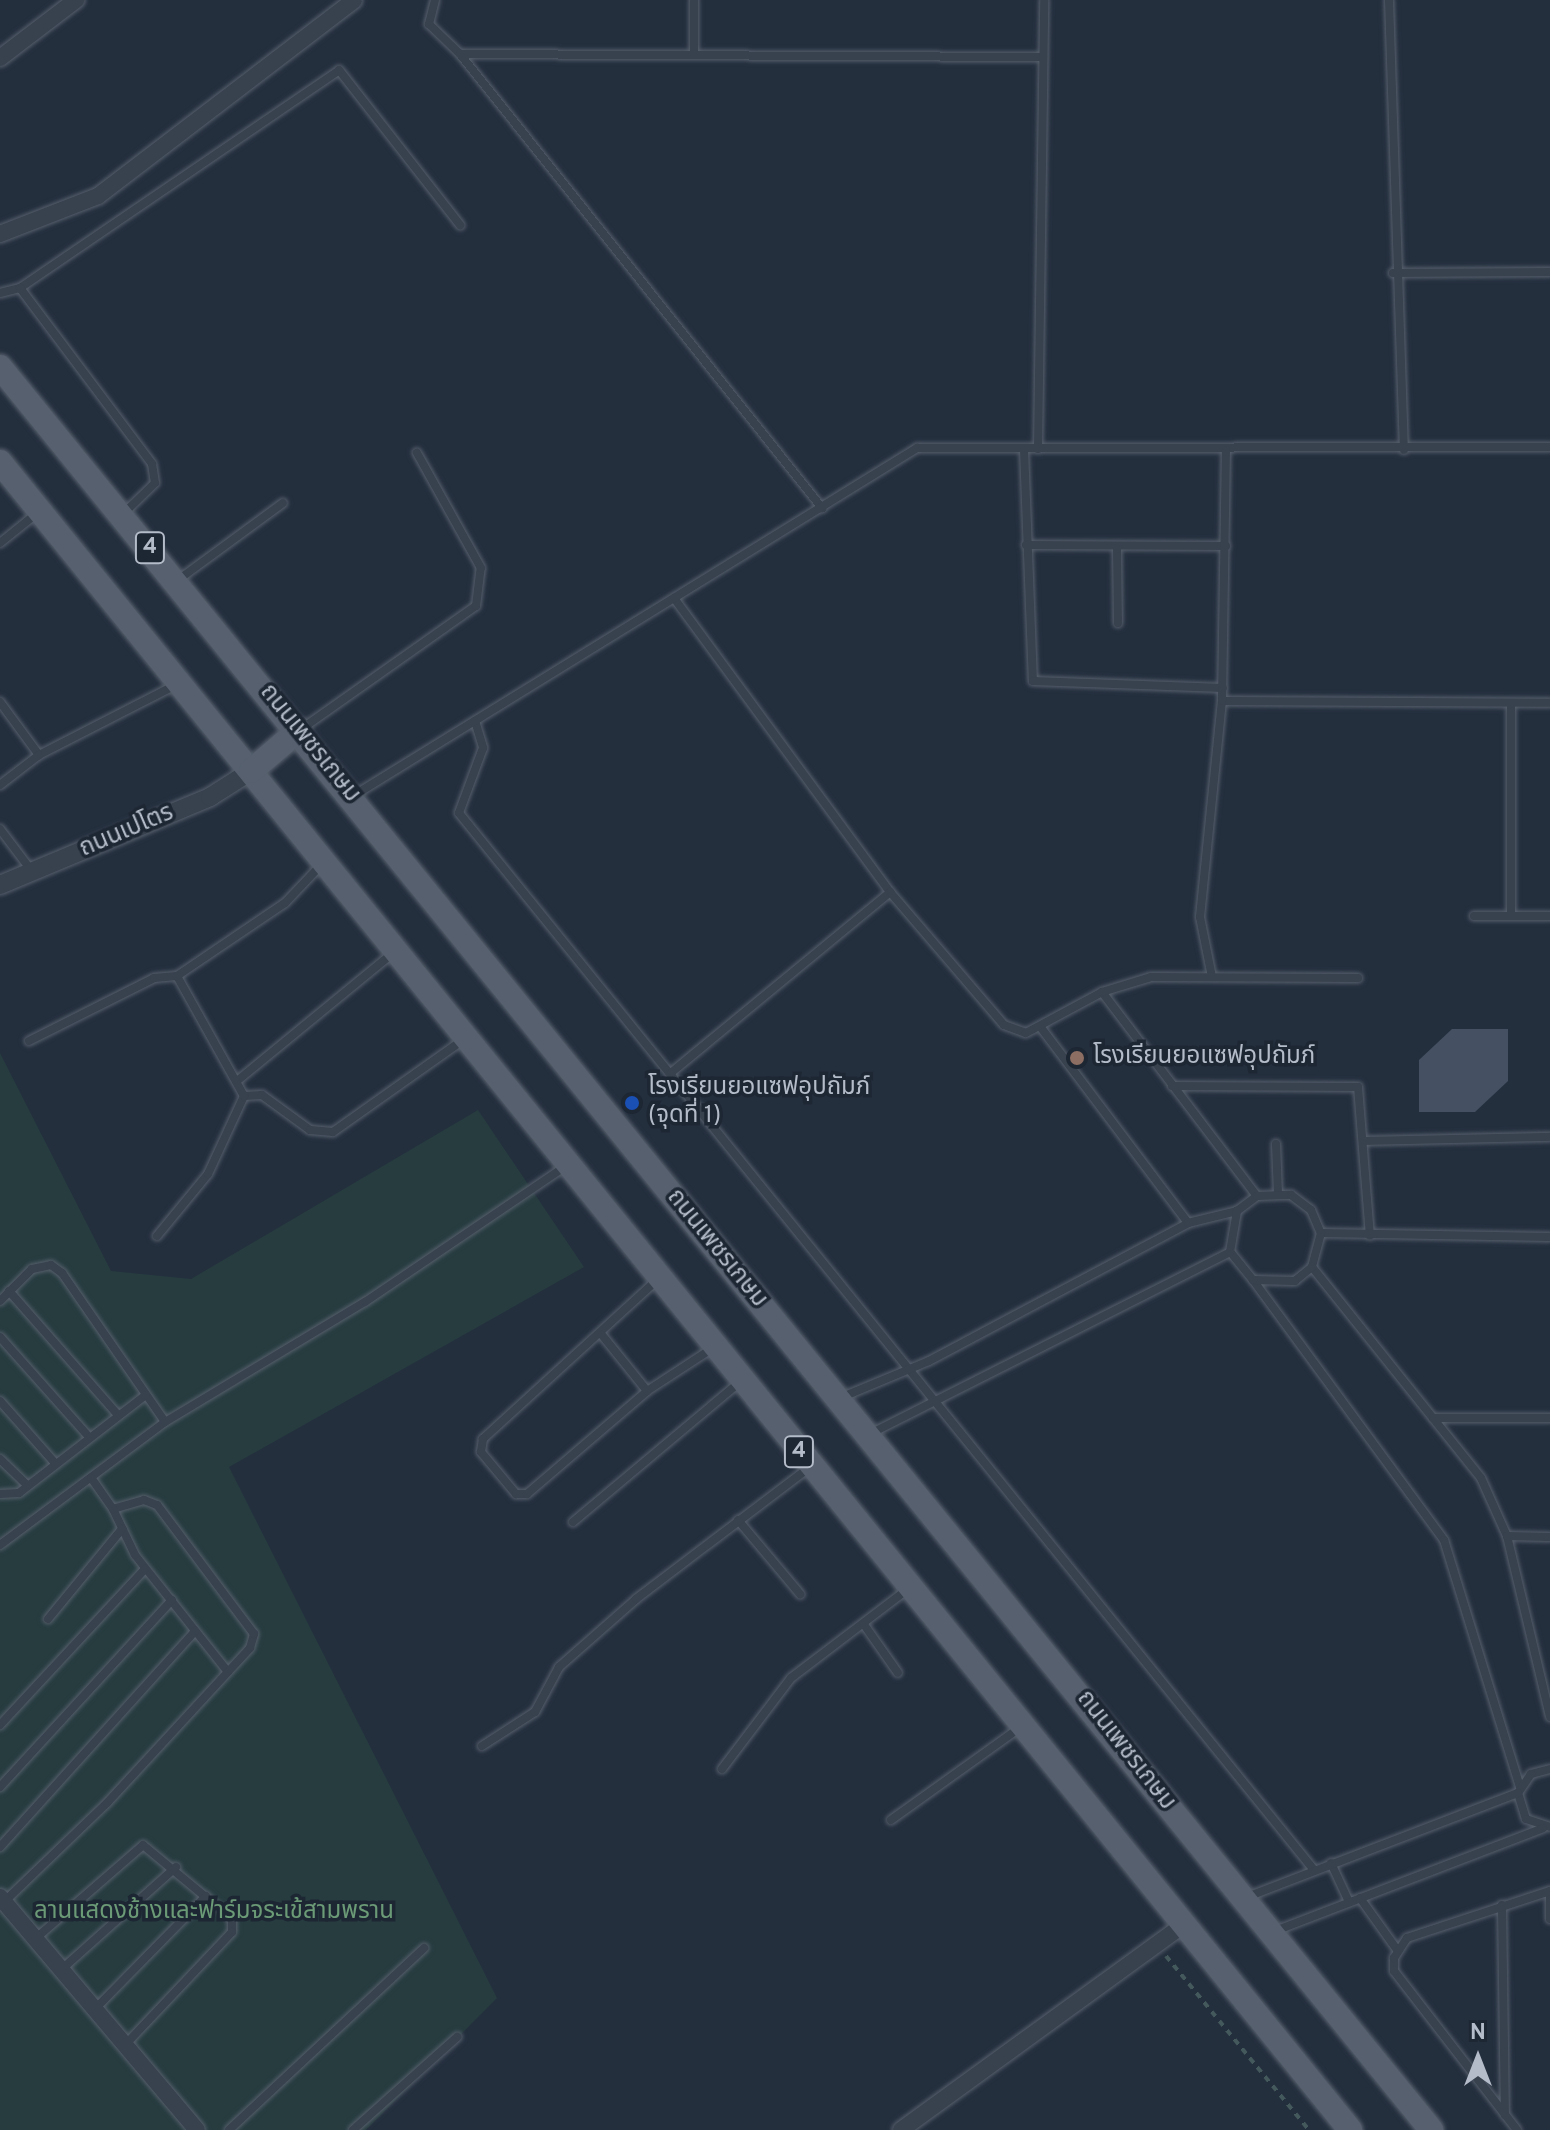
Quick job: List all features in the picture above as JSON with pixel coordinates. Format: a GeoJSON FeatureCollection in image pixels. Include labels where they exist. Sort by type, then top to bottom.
{"type":"FeatureCollection","features":[{"type":"Feature","properties":{"kind":"main road","name":"ถนนเพชรเกษม"},"geometry":{"type":"LineString","coordinates":[[0,367],[299,730],[1431,2130]]}},
{"type":"Feature","properties":{"kind":"main road","name":"4"},"geometry":{"type":"LineString","coordinates":[[0,462],[657,1280],[1024,1725],[1350,2130]]}},
{"type":"Feature","properties":{"kind":"main road"},"geometry":{"type":"LineString","coordinates":[[251,771],[299,730]]}},
{"type":"Feature","properties":{"kind":"street"},"geometry":{"type":"LineString","coordinates":[[0,58],[76,0]]}},
{"type":"Feature","properties":{"kind":"street"},"geometry":{"type":"LineString","coordinates":[[0,234],[98,196],[354,0]]}},
{"type":"Feature","properties":{"kind":"street","name":"ถนนเปโตร"},"geometry":{"type":"LineString","coordinates":[[0,885],[210,797],[251,771]]}},
{"type":"Feature","properties":{"kind":"street"},"geometry":{"type":"LineString","coordinates":[[2,1899],[197,2130]]}},
{"type":"Feature","properties":{"kind":"street"},"geometry":{"type":"LineString","coordinates":[[901,2130],[1185,1924]]}},
{"type":"Feature","properties":{"kind":"lane"},"geometry":{"type":"LineString","coordinates":[[435,0],[429,24],[460,54],[822,508]]}},
{"type":"Feature","properties":{"kind":"lane"},"geometry":{"type":"LineString","coordinates":[[694,0],[694,53]]}},
{"type":"Feature","properties":{"kind":"lane"},"geometry":{"type":"LineString","coordinates":[[1038,449],[1044,0]]}},
{"type":"Feature","properties":{"kind":"lane"},"geometry":{"type":"LineString","coordinates":[[1389,0],[1393,273],[1404,450]]}},
{"type":"Feature","properties":{"kind":"lane"},"geometry":{"type":"LineString","coordinates":[[460,54],[1042,57]]}},
{"type":"Feature","properties":{"kind":"lane"},"geometry":{"type":"LineString","coordinates":[[0,293],[20,288],[339,70],[460,225]]}},
{"type":"Feature","properties":{"kind":"lane"},"geometry":{"type":"LineString","coordinates":[[1393,273],[1550,272]]}},
{"type":"Feature","properties":{"kind":"lane"},"geometry":{"type":"LineString","coordinates":[[20,288],[158,476],[123,514]]}},
{"type":"Feature","properties":{"kind":"lane"},"geometry":{"type":"LineString","coordinates":[[352,797],[917,448],[1404,450],[1550,447]]}},
{"type":"Feature","properties":{"kind":"lane"},"geometry":{"type":"LineString","coordinates":[[1024,449],[1033,681],[1223,688]]}},
{"type":"Feature","properties":{"kind":"lane"},"geometry":{"type":"LineString","coordinates":[[1212,977],[1200,917],[1223,688],[1226,450]]}},
{"type":"Feature","properties":{"kind":"lane"},"geometry":{"type":"LineString","coordinates":[[299,730],[476,606],[481,568],[417,453]]}},
{"type":"Feature","properties":{"kind":"lane"},"geometry":{"type":"LineString","coordinates":[[177,580],[283,503]]}},
{"type":"Feature","properties":{"kind":"lane"},"geometry":{"type":"LineString","coordinates":[[0,543],[39,511]]}},
{"type":"Feature","properties":{"kind":"lane"},"geometry":{"type":"LineString","coordinates":[[1026,545],[1226,546]]}},
{"type":"Feature","properties":{"kind":"lane"},"geometry":{"type":"LineString","coordinates":[[1117,546],[1118,623]]}},
{"type":"Feature","properties":{"kind":"lane"},"geometry":{"type":"LineString","coordinates":[[674,598],[890,892],[1004,1025],[1026,1033],[1042,1029],[1102,992],[1151,977],[1358,978]]}},
{"type":"Feature","properties":{"kind":"lane"},"geometry":{"type":"LineString","coordinates":[[0,785],[39,755],[178,684]]}},
{"type":"Feature","properties":{"kind":"lane"},"geometry":{"type":"LineString","coordinates":[[1222,701],[1550,703]]}},
{"type":"Feature","properties":{"kind":"lane"},"geometry":{"type":"LineString","coordinates":[[0,702],[39,755]]}},
{"type":"Feature","properties":{"kind":"lane"},"geometry":{"type":"LineString","coordinates":[[1511,703],[1511,916]]}},
{"type":"Feature","properties":{"kind":"lane"},"geometry":{"type":"LineString","coordinates":[[475,721],[483,748],[459,813],[941,1402],[1314,1870]]}},
{"type":"Feature","properties":{"kind":"lane"},"geometry":{"type":"LineString","coordinates":[[0,829],[32,871]]}},
{"type":"Feature","properties":{"kind":"lane"},"geometry":{"type":"LineString","coordinates":[[29,1041],[154,978],[177,976],[285,903],[323,863]]}},
{"type":"Feature","properties":{"kind":"lane"},"geometry":{"type":"LineString","coordinates":[[672,1072],[890,892]]}},
{"type":"Feature","properties":{"kind":"lane"},"geometry":{"type":"LineString","coordinates":[[1474,916],[1550,916]]}},
{"type":"Feature","properties":{"kind":"lane"},"geometry":{"type":"LineString","coordinates":[[237,1081],[394,952]]}},
{"type":"Feature","properties":{"kind":"lane"},"geometry":{"type":"LineString","coordinates":[[157,1236],[208,1174],[244,1096],[177,976]]}},
{"type":"Feature","properties":{"kind":"lane"},"geometry":{"type":"LineString","coordinates":[[1102,992],[1257,1196]]}},
{"type":"Feature","properties":{"kind":"lane"},"geometry":{"type":"LineString","coordinates":[[1042,1029],[1188,1223]]}},
{"type":"Feature","properties":{"kind":"lane"},"geometry":{"type":"LineString","coordinates":[[244,1096],[262,1095],[310,1130],[333,1132],[464,1040]]}},
{"type":"Feature","properties":{"kind":"lane"},"geometry":{"type":"LineString","coordinates":[[1172,1086],[1351,1084],[1362,1095],[1370,1236]]}},
{"type":"Feature","properties":{"kind":"lane"},"geometry":{"type":"LineString","coordinates":[[1367,1141],[1550,1137]]}},
{"type":"Feature","properties":{"kind":"lane"},"geometry":{"type":"LineString","coordinates":[[1276,1144],[1278,1193]]}},
{"type":"Feature","properties":{"kind":"lane"},"geometry":{"type":"LineString","coordinates":[[0,1545],[165,1422],[365,1302],[566,1166]]}},
{"type":"Feature","properties":{"kind":"lane"},"geometry":{"type":"LineString","coordinates":[[839,1399],[911,1368],[1188,1223],[1237,1211],[1257,1196],[1278,1193],[1302,1202],[1321,1233],[1312,1267],[1295,1281],[1253,1280]]}},
{"type":"Feature","properties":{"kind":"lane"},"geometry":{"type":"LineString","coordinates":[[1237,1211],[1230,1252],[1444,1540],[1526,1819],[1546,1827]]}},
{"type":"Feature","properties":{"kind":"lane"},"geometry":{"type":"LineString","coordinates":[[1321,1233],[1550,1237]]}},
{"type":"Feature","properties":{"kind":"lane"},"geometry":{"type":"LineString","coordinates":[[868,1435],[941,1402],[1230,1252]]}},
{"type":"Feature","properties":{"kind":"lane"},"geometry":{"type":"LineString","coordinates":[[0,1301],[41,1265],[62,1273],[165,1422]]}},
{"type":"Feature","properties":{"kind":"lane"},"geometry":{"type":"LineString","coordinates":[[1312,1267],[1481,1478],[1507,1536],[1550,1717]]}},
{"type":"Feature","properties":{"kind":"lane"},"geometry":{"type":"LineString","coordinates":[[657,1280],[602,1335],[483,1439],[481,1452],[516,1494],[527,1494],[647,1391],[713,1347]]}},
{"type":"Feature","properties":{"kind":"lane"},"geometry":{"type":"LineString","coordinates":[[9,1291],[118,1415]]}},
{"type":"Feature","properties":{"kind":"lane"},"geometry":{"type":"LineString","coordinates":[[602,1335],[647,1391]]}},
{"type":"Feature","properties":{"kind":"lane"},"geometry":{"type":"LineString","coordinates":[[0,1337],[89,1437]]}},
{"type":"Feature","properties":{"kind":"lane"},"geometry":{"type":"LineString","coordinates":[[573,1522],[741,1381]]}},
{"type":"Feature","properties":{"kind":"lane"},"geometry":{"type":"LineString","coordinates":[[0,1494],[27,1485],[146,1395]]}},
{"type":"Feature","properties":{"kind":"lane"},"geometry":{"type":"LineString","coordinates":[[0,1401],[55,1463]]}},
{"type":"Feature","properties":{"kind":"lane"},"geometry":{"type":"LineString","coordinates":[[1433,1418],[1550,1418]]}},
{"type":"Feature","properties":{"kind":"lane"},"geometry":{"type":"LineString","coordinates":[[0,1459],[27,1485]]}},
{"type":"Feature","properties":{"kind":"lane"},"geometry":{"type":"LineString","coordinates":[[482,1746],[535,1712],[559,1667],[738,1520],[811,1466]]}},
{"type":"Feature","properties":{"kind":"lane"},"geometry":{"type":"LineString","coordinates":[[91,1478],[113,1509],[145,1569],[228,1672]]}},
{"type":"Feature","properties":{"kind":"lane"},"geometry":{"type":"LineString","coordinates":[[2,1899],[250,1648],[250,1623],[157,1505],[144,1500],[113,1509]]}},
{"type":"Feature","properties":{"kind":"lane"},"geometry":{"type":"LineString","coordinates":[[738,1520],[800,1594]]}},
{"type":"Feature","properties":{"kind":"lane"},"geometry":{"type":"LineString","coordinates":[[48,1619],[122,1529]]}},
{"type":"Feature","properties":{"kind":"lane"},"geometry":{"type":"LineString","coordinates":[[1507,1536],[1550,1537]]}},
{"type":"Feature","properties":{"kind":"lane"},"geometry":{"type":"LineString","coordinates":[[0,1725],[145,1569]]}},
{"type":"Feature","properties":{"kind":"lane"},"geometry":{"type":"LineString","coordinates":[[722,1769],[791,1678],[865,1626],[910,1588]]}},
{"type":"Feature","properties":{"kind":"lane"},"geometry":{"type":"LineString","coordinates":[[0,1787],[172,1600]]}},
{"type":"Feature","properties":{"kind":"lane"},"geometry":{"type":"LineString","coordinates":[[865,1626],[898,1673]]}},
{"type":"Feature","properties":{"kind":"lane"},"geometry":{"type":"LineString","coordinates":[[0,1847],[195,1631]]}},
{"type":"Feature","properties":{"kind":"lane"},"geometry":{"type":"LineString","coordinates":[[1539,1670],[1550,1670]]}},
{"type":"Feature","properties":{"kind":"lane"},"geometry":{"type":"LineString","coordinates":[[891,1820],[1024,1725]]}},
{"type":"Feature","properties":{"kind":"lane"},"geometry":{"type":"LineString","coordinates":[[1243,1899],[1519,1790],[1531,1774],[1550,1769]]}},
{"type":"Feature","properties":{"kind":"lane"},"geometry":{"type":"LineString","coordinates":[[1273,1932],[1546,1827]]}},
{"type":"Feature","properties":{"kind":"lane"},"geometry":{"type":"LineString","coordinates":[[35,1939],[135,1848],[151,1846],[232,1919],[232,1932],[125,2045]]}},
{"type":"Feature","properties":{"kind":"lane"},"geometry":{"type":"LineString","coordinates":[[1331,1863],[1349,1902]]}},
{"type":"Feature","properties":{"kind":"lane"},"geometry":{"type":"LineString","coordinates":[[62,1969],[176,1867]]}},
{"type":"Feature","properties":{"kind":"lane"},"geometry":{"type":"LineString","coordinates":[[1517,2130],[1394,1971],[1398,1951],[1407,1938],[1502,1905],[1550,1891],[1550,1919]]}},
{"type":"Feature","properties":{"kind":"lane"},"geometry":{"type":"LineString","coordinates":[[96,2008],[206,1896]]}},
{"type":"Feature","properties":{"kind":"lane"},"geometry":{"type":"LineString","coordinates":[[1360,1898],[1398,1951]]}},
{"type":"Feature","properties":{"kind":"lane"},"geometry":{"type":"LineString","coordinates":[[1502,1905],[1505,2116]]}},
{"type":"Feature","properties":{"kind":"lane"},"geometry":{"type":"LineString","coordinates":[[230,2130],[424,1948]]}},
{"type":"Feature","properties":{"kind":"lane"},"geometry":{"type":"LineString","coordinates":[[353,2130],[457,2037]]}},
{"type":"Feature","properties":{"kind":"path"},"geometry":{"type":"LineString","coordinates":[[1156,1945],[1309,2130]]}},
{"type":"Feature","properties":{"kind":"green space","name":"ลานแสดงช้างและฟาร์มจระเข้สามพราน"},"geometry":{"type":"Polygon","coordinates":[[[0,1053],[111,1271],[191,1279],[478,1110],[584,1267],[229,1467],[497,1998],[366,2130],[0,2130],[0,1053]]]}},
{"type":"Feature","properties":{"kind":"building"},"geometry":{"type":"Polygon","coordinates":[[[1452,1029],[1508,1029],[1508,1081],[1475,1112],[1419,1112],[1419,1060],[1452,1029]]]}},
{"type":"Feature","properties":{"kind":"place","name":"โรงเรียนยอแซฟอุปถัมภ์"},"geometry":{"type":"Point","coordinates":[1077,1058]}},
{"type":"Feature","properties":{"kind":"place","name":"โรงเรียนยอแซฟอุปถัมภ์ (จุดที่ 1)"},"geometry":{"type":"Point","coordinates":[632,1103]}}]}
